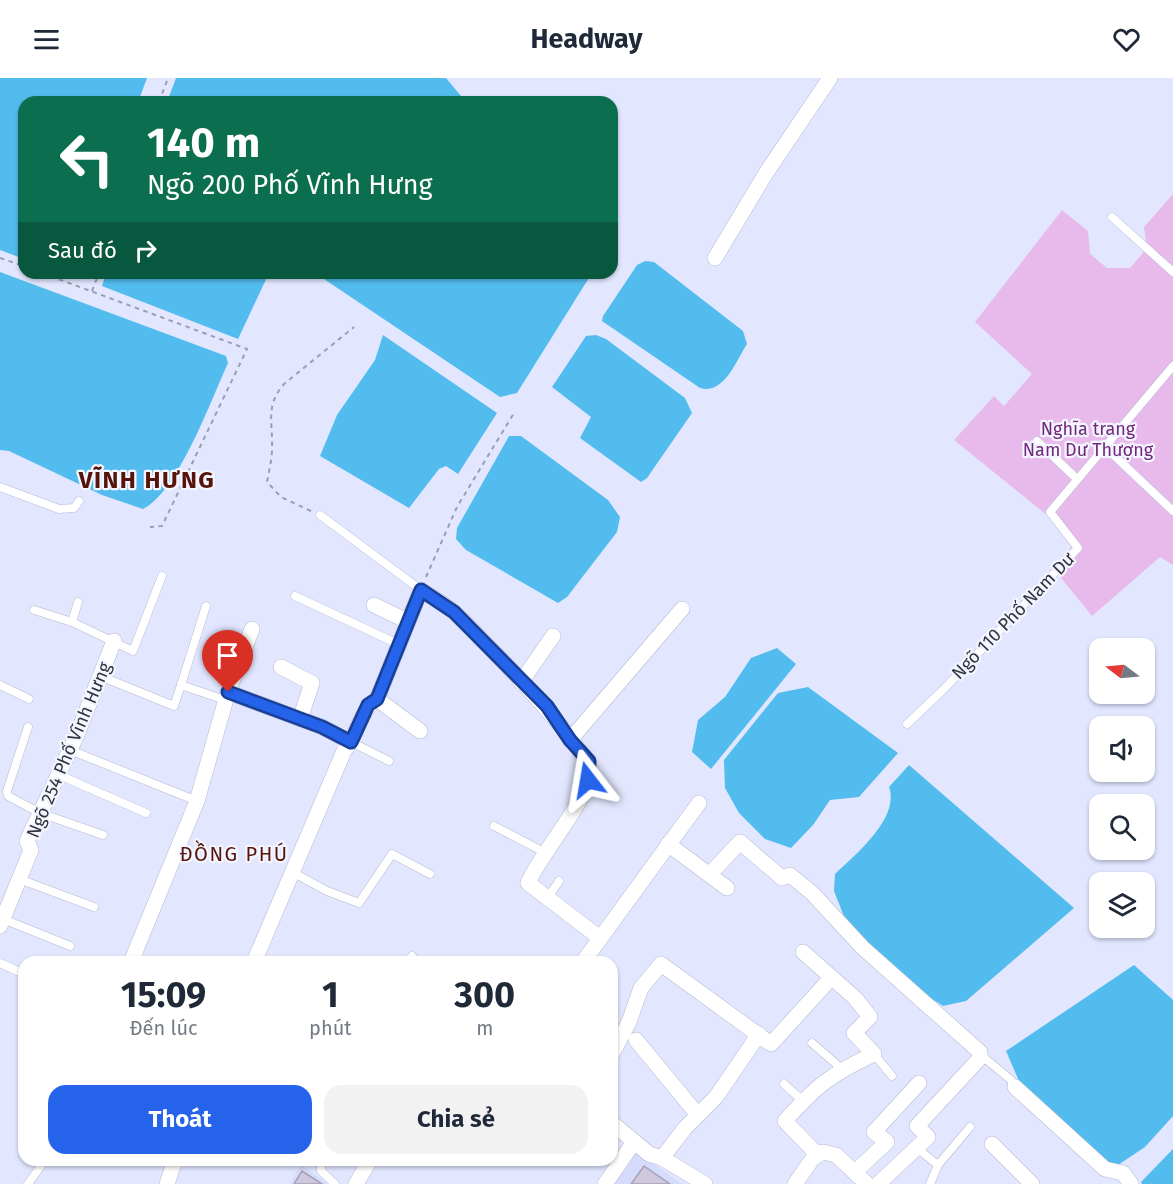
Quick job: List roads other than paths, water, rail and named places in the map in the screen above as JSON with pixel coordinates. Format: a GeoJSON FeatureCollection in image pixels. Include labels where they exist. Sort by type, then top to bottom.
{"type":"FeatureCollection","features":[{"type":"Feature","properties":{"kind":"street"},"geometry":{"type":"LineString","coordinates":[[715,258],[766,173],[830,78]]}},
{"type":"Feature","properties":{"kind":"street"},"geometry":{"type":"LineString","coordinates":[[257,956],[344,751],[351,742],[368,705],[377,699],[421,590],[454,612],[547,706],[570,740],[589,761],[590,771],[574,807],[544,852],[528,883],[600,938]]}},
{"type":"Feature","properties":{"kind":"street"},"geometry":{"type":"LineString","coordinates":[[374,605],[407,621]]}},
{"type":"Feature","properties":{"kind":"street"},"geometry":{"type":"LineString","coordinates":[[570,740],[682,609]]}},
{"type":"Feature","properties":{"kind":"street"},"geometry":{"type":"LineString","coordinates":[[133,956],[197,801],[226,696],[252,629]]}},
{"type":"Feature","properties":{"kind":"street"},"geometry":{"type":"LineString","coordinates":[[521,682],[553,636]]}},
{"type":"Feature","properties":{"kind":"street","name":"Ngõ 254 Phố Vĩnh Hưng"},"geometry":{"type":"LineString","coordinates":[[2,922],[31,850],[27,841],[70,750],[114,641]]}},
{"type":"Feature","properties":{"kind":"street"},"geometry":{"type":"LineString","coordinates":[[281,666],[312,683],[300,719]]}},
{"type":"Feature","properties":{"kind":"street"},"geometry":{"type":"LineString","coordinates":[[226,696],[300,719],[351,742]]}},
{"type":"Feature","properties":{"kind":"street"},"geometry":{"type":"LineString","coordinates":[[377,699],[420,731]]}},
{"type":"Feature","properties":{"kind":"street"},"geometry":{"type":"LineString","coordinates":[[587,956],[699,803]]}},
{"type":"Feature","properties":{"kind":"street"},"geometry":{"type":"LineString","coordinates":[[710,874],[740,842],[782,878],[790,875],[812,893],[863,948],[981,1055],[916,1126],[928,1137],[918,1149],[878,1184]]}},
{"type":"Feature","properties":{"kind":"street"},"geometry":{"type":"LineString","coordinates":[[668,844],[727,888]]}},
{"type":"Feature","properties":{"kind":"street"},"geometry":{"type":"LineString","coordinates":[[803,952],[855,998],[870,1017],[854,1033],[874,1054],[842,1068],[820,1083],[785,1121],[816,1154]]}},
{"type":"Feature","properties":{"kind":"street"},"geometry":{"type":"LineString","coordinates":[[618,1043],[629,1022],[641,988],[661,964],[771,1044],[831,978]]}},
{"type":"Feature","properties":{"kind":"street"},"geometry":{"type":"LineString","coordinates":[[662,1158],[716,1097],[759,1034]]}},
{"type":"Feature","properties":{"kind":"street"},"geometry":{"type":"LineString","coordinates":[[636,1040],[698,1115]]}},
{"type":"Feature","properties":{"kind":"street"},"geometry":{"type":"LineString","coordinates":[[856,1171],[887,1142],[873,1132],[919,1083]]}},
{"type":"Feature","properties":{"kind":"street"},"geometry":{"type":"LineString","coordinates":[[1015,1087],[1105,1169],[1123,1173],[1131,1184]]}},
{"type":"Feature","properties":{"kind":"street"},"geometry":{"type":"LineString","coordinates":[[618,1128],[649,1154],[662,1158],[705,1184]]}},
{"type":"Feature","properties":{"kind":"street"},"geometry":{"type":"LineString","coordinates":[[618,1165],[634,1142]]}},
{"type":"Feature","properties":{"kind":"street"},"geometry":{"type":"LineString","coordinates":[[992,1144],[1032,1184]]}},
{"type":"Feature","properties":{"kind":"street"},"geometry":{"type":"LineString","coordinates":[[795,1184],[816,1154],[823,1152],[836,1155],[856,1171],[867,1184]]}},
{"type":"Feature","properties":{"kind":"street"},"geometry":{"type":"LineString","coordinates":[[167,1184],[173,1166]]}},
{"type":"Feature","properties":{"kind":"street"},"geometry":{"type":"LineString","coordinates":[[356,1184],[366,1166]]}},
{"type":"Feature","properties":{"kind":"street"},"geometry":{"type":"LineString","coordinates":[[605,1184],[617,1166]]}},
{"type":"Feature","properties":{"kind":"lane"},"geometry":{"type":"LineString","coordinates":[[1112,217],[1173,272]]}},
{"type":"Feature","properties":{"kind":"lane","name":"Ngõ 110 Phố Nam Dư"},"geometry":{"type":"LineString","coordinates":[[907,724],[1078,548],[1050,512],[1076,478],[1173,366]]}},
{"type":"Feature","properties":{"kind":"lane"},"geometry":{"type":"LineString","coordinates":[[1037,441],[1076,478]]}},
{"type":"Feature","properties":{"kind":"lane"},"geometry":{"type":"LineString","coordinates":[[1104,446],[1173,511]]}},
{"type":"Feature","properties":{"kind":"lane"},"geometry":{"type":"LineString","coordinates":[[0,487],[60,509],[74,508],[79,501]]}},
{"type":"Feature","properties":{"kind":"lane"},"geometry":{"type":"LineString","coordinates":[[320,515],[421,590]]}},
{"type":"Feature","properties":{"kind":"lane"},"geometry":{"type":"LineString","coordinates":[[34,610],[72,622],[133,651],[162,576]]}},
{"type":"Feature","properties":{"kind":"lane"},"geometry":{"type":"LineString","coordinates":[[295,596],[398,644]]}},
{"type":"Feature","properties":{"kind":"lane"},"geometry":{"type":"LineString","coordinates":[[72,622],[78,602]]}},
{"type":"Feature","properties":{"kind":"lane"},"geometry":{"type":"LineString","coordinates":[[100,676],[174,706],[206,606]]}},
{"type":"Feature","properties":{"kind":"lane"},"geometry":{"type":"LineString","coordinates":[[0,685],[29,699]]}},
{"type":"Feature","properties":{"kind":"lane"},"geometry":{"type":"LineString","coordinates":[[182,685],[226,696]]}},
{"type":"Feature","properties":{"kind":"lane"},"geometry":{"type":"LineString","coordinates":[[28,727],[7,791],[17,802],[40,813],[103,835]]}},
{"type":"Feature","properties":{"kind":"lane"},"geometry":{"type":"LineString","coordinates":[[351,742],[389,761]]}},
{"type":"Feature","properties":{"kind":"lane"},"geometry":{"type":"LineString","coordinates":[[70,750],[197,801]]}},
{"type":"Feature","properties":{"kind":"lane"},"geometry":{"type":"LineString","coordinates":[[59,775],[146,813]]}},
{"type":"Feature","properties":{"kind":"lane"},"geometry":{"type":"LineString","coordinates":[[494,826],[544,852]]}},
{"type":"Feature","properties":{"kind":"lane"},"geometry":{"type":"LineString","coordinates":[[292,872],[327,891],[359,903],[392,854],[430,874]]}},
{"type":"Feature","properties":{"kind":"lane"},"geometry":{"type":"LineString","coordinates":[[19,879],[94,907]]}},
{"type":"Feature","properties":{"kind":"lane"},"geometry":{"type":"LineString","coordinates":[[547,899],[559,881]]}},
{"type":"Feature","properties":{"kind":"lane"},"geometry":{"type":"LineString","coordinates":[[2,922],[70,946]]}},
{"type":"Feature","properties":{"kind":"lane"},"geometry":{"type":"LineString","coordinates":[[0,963],[18,971]]}},
{"type":"Feature","properties":{"kind":"lane"},"geometry":{"type":"LineString","coordinates":[[812,1043],[842,1068]]}},
{"type":"Feature","properties":{"kind":"lane"},"geometry":{"type":"LineString","coordinates":[[874,1054],[892,1076]]}},
{"type":"Feature","properties":{"kind":"lane"},"geometry":{"type":"LineString","coordinates":[[981,1055],[1011,1080],[1015,1087]]}},
{"type":"Feature","properties":{"kind":"lane"},"geometry":{"type":"LineString","coordinates":[[784,1084],[803,1101]]}},
{"type":"Feature","properties":{"kind":"lane"},"geometry":{"type":"LineString","coordinates":[[930,1184],[938,1165],[970,1127]]}},
{"type":"Feature","properties":{"kind":"lane"},"geometry":{"type":"LineString","coordinates":[[918,1149],[938,1165]]}},
{"type":"Feature","properties":{"kind":"lane"},"geometry":{"type":"LineString","coordinates":[[28,1184],[41,1166]]}},
{"type":"Feature","properties":{"kind":"lane"},"geometry":{"type":"LineString","coordinates":[[321,1166],[321,1171],[335,1184]]}},
{"type":"Feature","properties":{"kind":"water"},"geometry":{"type":"Polygon","coordinates":[[[0,78],[147,78],[140,96],[18,96],[18,257],[0,250],[0,78]]]}},
{"type":"Feature","properties":{"kind":"water"},"geometry":{"type":"Polygon","coordinates":[[[176,78],[446,78],[461,96],[169,96],[176,78]]]}},
{"type":"Feature","properties":{"kind":"water"},"geometry":{"type":"Polygon","coordinates":[[[645,261],[654,262],[743,331],[747,344],[723,382],[708,389],[700,388],[602,321],[603,316],[637,265],[645,261]]]}},
{"type":"Feature","properties":{"kind":"water"},"geometry":{"type":"Polygon","coordinates":[[[0,272],[226,356],[228,363],[181,465],[169,484],[156,499],[143,509],[102,495],[9,451],[0,450],[0,272]]]}},
{"type":"Feature","properties":{"kind":"water"},"geometry":{"type":"Polygon","coordinates":[[[104,279],[266,279],[238,339],[102,286],[104,279]]]}},
{"type":"Feature","properties":{"kind":"water"},"geometry":{"type":"Polygon","coordinates":[[[324,279],[588,279],[517,393],[500,397],[324,279]]]}},
{"type":"Feature","properties":{"kind":"water"},"geometry":{"type":"Polygon","coordinates":[[[383,335],[497,413],[458,474],[446,466],[439,469],[409,508],[320,456],[337,415],[375,360],[383,335]]]}},
{"type":"Feature","properties":{"kind":"water"},"geometry":{"type":"Polygon","coordinates":[[[596,335],[606,339],[685,398],[692,413],[647,478],[641,482],[580,438],[591,417],[552,387],[586,336],[596,335]]]}},
{"type":"Feature","properties":{"kind":"water"},"geometry":{"type":"Polygon","coordinates":[[[509,436],[521,436],[608,500],[620,517],[617,532],[567,597],[558,603],[466,550],[456,539],[457,528],[509,436]]]}},
{"type":"Feature","properties":{"kind":"water"},"geometry":{"type":"Polygon","coordinates":[[[777,648],[796,664],[711,769],[692,752],[698,720],[725,697],[751,658],[777,648]]]}},
{"type":"Feature","properties":{"kind":"water"},"geometry":{"type":"Polygon","coordinates":[[[808,687],[898,753],[859,797],[830,800],[813,825],[791,848],[765,839],[739,813],[725,788],[724,760],[778,693],[808,687]]]}},
{"type":"Feature","properties":{"kind":"water"},"geometry":{"type":"Polygon","coordinates":[[[909,765],[1074,908],[966,1001],[943,1006],[923,993],[847,924],[834,891],[835,874],[874,835],[888,811],[891,799],[889,787],[909,765]]]}},
{"type":"Feature","properties":{"kind":"water"},"geometry":{"type":"Polygon","coordinates":[[[1134,965],[1173,1000],[1173,1116],[1145,1147],[1112,1169],[1022,1088],[1006,1051],[1134,965]]]}},
{"type":"Feature","properties":{"kind":"water"},"geometry":{"type":"Polygon","coordinates":[[[1173,1149],[1173,1184],[1142,1184],[1141,1182],[1173,1149]]]}},
{"type":"Feature","properties":{"kind":"district","name":"VĨNH HƯNG"},"geometry":{"type":"Point","coordinates":[147,480]}},
{"type":"Feature","properties":{"kind":"district","name":"ĐỒNG PHÚ"},"geometry":{"type":"Point","coordinates":[234,854]}},
{"type":"Feature","properties":{"kind":"park label","name":"Nghĩa trang Nam Dư Thượng"},"geometry":{"type":"Point","coordinates":[1088,439]}}]}
